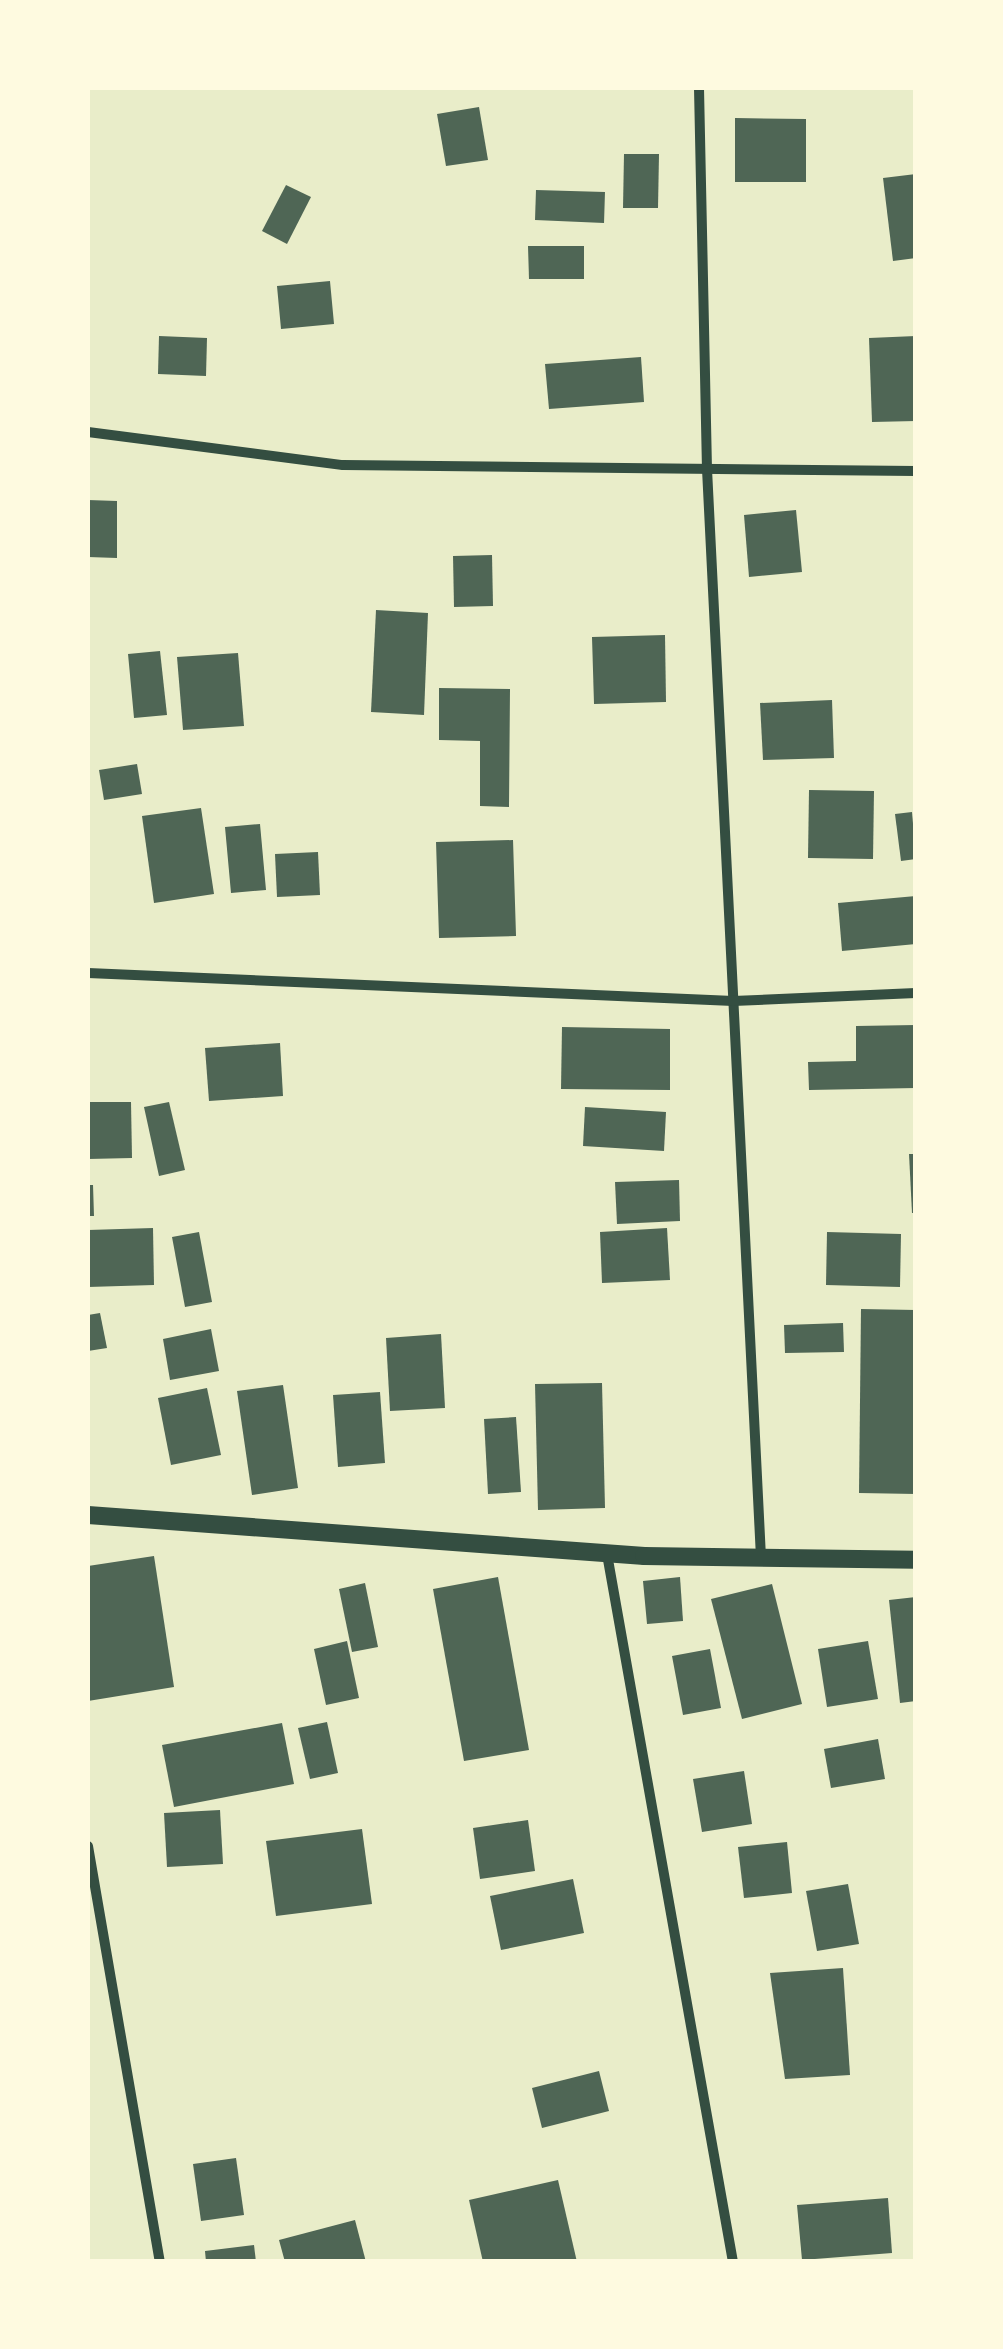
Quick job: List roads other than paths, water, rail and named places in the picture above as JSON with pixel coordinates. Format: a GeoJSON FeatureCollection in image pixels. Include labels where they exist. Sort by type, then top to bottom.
{"type":"FeatureCollection","features":[{"type":"Feature","properties":{"kind":"street"},"geometry":{"type":"LineString","coordinates":[[698,88],[707,468],[761,1558]]}},
{"type":"Feature","properties":{"kind":"street"},"geometry":{"type":"LineString","coordinates":[[88,432],[343,465],[916,471]]}},
{"type":"Feature","properties":{"kind":"street"},"geometry":{"type":"LineString","coordinates":[[88,973],[733,1002],[916,993]]}},
{"type":"Feature","properties":{"kind":"street"},"geometry":{"type":"LineString","coordinates":[[88,1516],[607,1554],[916,1560]]}},
{"type":"Feature","properties":{"kind":"street"},"geometry":{"type":"LineString","coordinates":[[607,1554],[732,2262]]}},
{"type":"Feature","properties":{"kind":"street"},"geometry":{"type":"LineString","coordinates":[[88,1846],[160,2262]]}}]}
